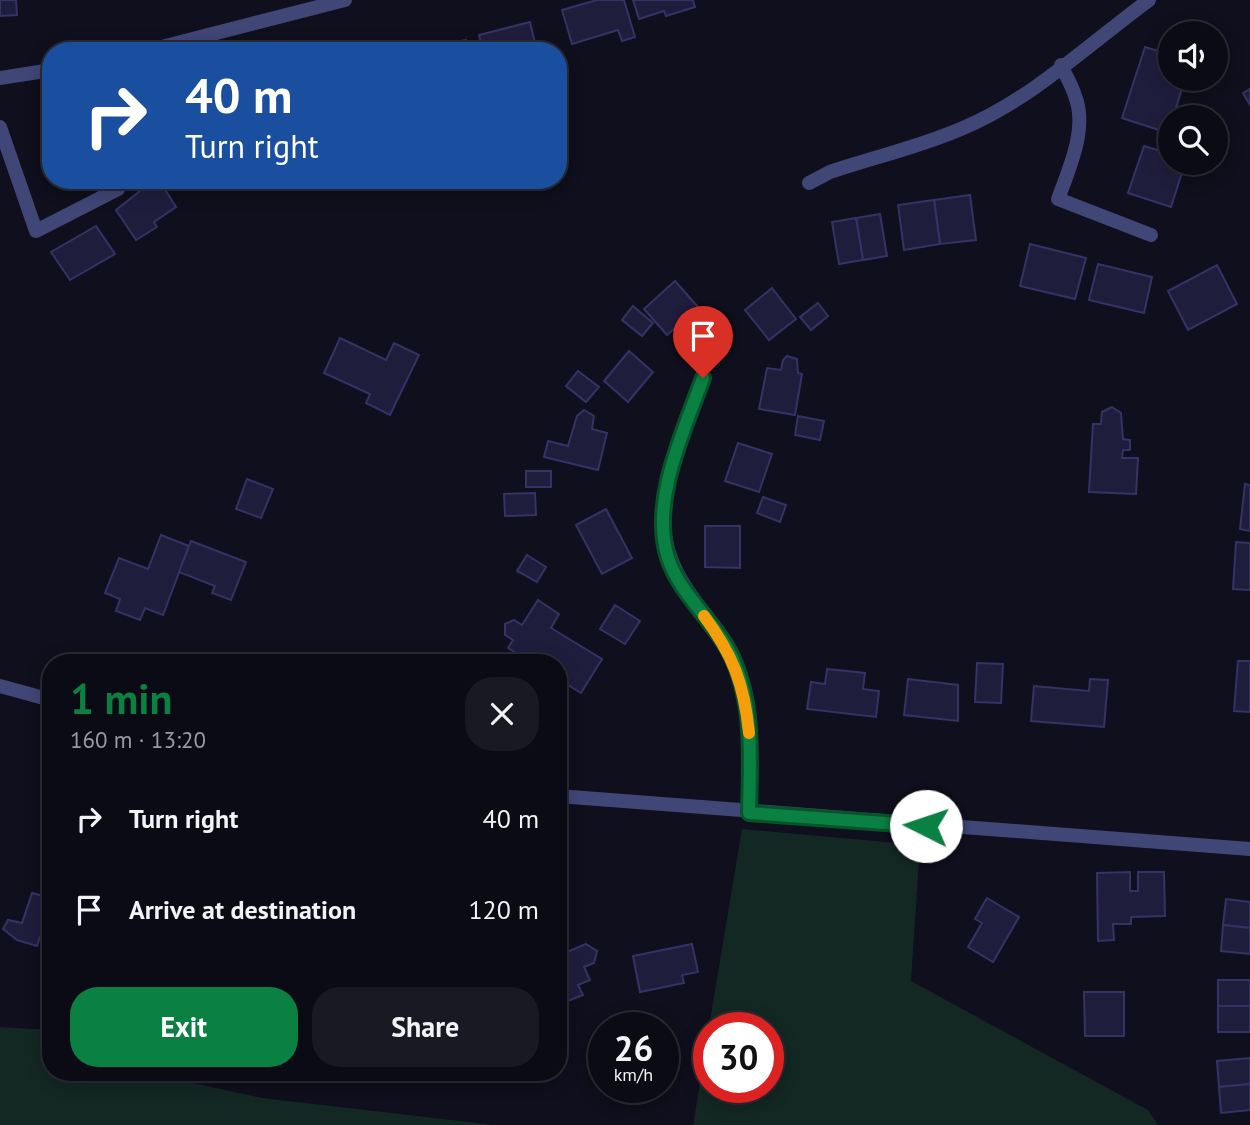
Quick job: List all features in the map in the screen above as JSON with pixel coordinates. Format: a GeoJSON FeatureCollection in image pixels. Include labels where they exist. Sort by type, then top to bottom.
{"type":"FeatureCollection","features":[{"type":"Feature","properties":{"kind":"street"},"geometry":{"type":"LineString","coordinates":[[180,42],[345,0]]}},
{"type":"Feature","properties":{"kind":"street"},"geometry":{"type":"LineString","coordinates":[[809,183],[830,172],[963,128],[1029,91],[1149,0]]}},
{"type":"Feature","properties":{"kind":"street"},"geometry":{"type":"LineString","coordinates":[[1061,65],[1076,97],[1078,113],[1077,142],[1058,199],[1151,235]]}},
{"type":"Feature","properties":{"kind":"street"},"geometry":{"type":"LineString","coordinates":[[0,78],[42,71]]}},
{"type":"Feature","properties":{"kind":"street"},"geometry":{"type":"LineString","coordinates":[[0,127],[36,231],[118,189]]}},
{"type":"Feature","properties":{"kind":"street"},"geometry":{"type":"LineString","coordinates":[[703,378],[668,483],[664,525],[668,558],[689,596],[729,651],[743,688],[750,742],[749,813]]}},
{"type":"Feature","properties":{"kind":"street"},"geometry":{"type":"LineString","coordinates":[[0,686],[42,698]]}},
{"type":"Feature","properties":{"kind":"street"},"geometry":{"type":"LineString","coordinates":[[567,797],[749,813],[1250,849]]}},
{"type":"Feature","properties":{"kind":"green space"},"geometry":{"type":"Polygon","coordinates":[[[742,829],[920,845],[911,981],[1148,1110],[1158,1125],[693,1125],[697,1103],[784,1103],[784,1012],[712,1012],[742,829]]]}},
{"type":"Feature","properties":{"kind":"green space"},"geometry":{"type":"Polygon","coordinates":[[[0,1027],[42,1029],[42,1081],[184,1081],[262,1098],[495,1125],[0,1125],[0,1027]]]}},
{"type":"Feature","properties":{"kind":"building"},"geometry":{"type":"Polygon","coordinates":[[[0,0],[16,0],[17,15],[0,16],[0,0]]]}},
{"type":"Feature","properties":{"kind":"building"},"geometry":{"type":"Polygon","coordinates":[[[597,0],[624,0],[635,37],[622,41],[618,30],[572,44],[562,10],[597,0]]]}},
{"type":"Feature","properties":{"kind":"building"},"geometry":{"type":"Polygon","coordinates":[[[633,0],[693,0],[695,7],[666,16],[664,11],[639,19],[633,0]]]}},
{"type":"Feature","properties":{"kind":"building"},"geometry":{"type":"Polygon","coordinates":[[[530,22],[535,42],[481,42],[479,35],[530,22]]]}},
{"type":"Feature","properties":{"kind":"building"},"geometry":{"type":"Polygon","coordinates":[[[1145,47],[1158,51],[1158,91],[1181,91],[1177,105],[1158,105],[1158,130],[1122,118],[1145,47]]]}},
{"type":"Feature","properties":{"kind":"building"},"geometry":{"type":"Polygon","coordinates":[[[1250,89],[1250,105],[1243,93],[1250,89]]]}},
{"type":"Feature","properties":{"kind":"building"},"geometry":{"type":"Polygon","coordinates":[[[1144,146],[1158,150],[1158,175],[1181,175],[1171,207],[1128,193],[1144,146]]]}},
{"type":"Feature","properties":{"kind":"building"},"geometry":{"type":"Polygon","coordinates":[[[143,189],[165,189],[176,207],[154,222],[157,227],[136,240],[116,210],[143,189]]]}},
{"type":"Feature","properties":{"kind":"building"},"geometry":{"type":"Polygon","coordinates":[[[970,195],[976,240],[940,244],[934,200],[970,195]]]}},
{"type":"Feature","properties":{"kind":"building"},"geometry":{"type":"Polygon","coordinates":[[[934,200],[940,244],[904,250],[898,205],[934,200]]]}},
{"type":"Feature","properties":{"kind":"building"},"geometry":{"type":"Polygon","coordinates":[[[880,214],[887,256],[863,260],[856,218],[880,214]]]}},
{"type":"Feature","properties":{"kind":"building"},"geometry":{"type":"Polygon","coordinates":[[[856,218],[863,260],[839,264],[832,222],[856,218]]]}},
{"type":"Feature","properties":{"kind":"building"},"geometry":{"type":"Polygon","coordinates":[[[96,226],[115,254],[70,280],[51,252],[96,226]]]}},
{"type":"Feature","properties":{"kind":"building"},"geometry":{"type":"Polygon","coordinates":[[[1030,244],[1086,258],[1075,299],[1020,286],[1030,244]]]}},
{"type":"Feature","properties":{"kind":"building"},"geometry":{"type":"Polygon","coordinates":[[[1098,264],[1152,277],[1144,313],[1089,300],[1098,264]]]}},
{"type":"Feature","properties":{"kind":"building"},"geometry":{"type":"Polygon","coordinates":[[[1217,265],[1237,304],[1188,330],[1168,291],[1217,265]]]}},
{"type":"Feature","properties":{"kind":"building"},"geometry":{"type":"Polygon","coordinates":[[[675,281],[698,307],[667,335],[644,309],[675,281]]]}},
{"type":"Feature","properties":{"kind":"building"},"geometry":{"type":"Polygon","coordinates":[[[772,288],[796,319],[769,340],[745,310],[772,288]]]}},
{"type":"Feature","properties":{"kind":"building"},"geometry":{"type":"Polygon","coordinates":[[[818,303],[828,316],[811,330],[800,317],[818,303]]]}},
{"type":"Feature","properties":{"kind":"building"},"geometry":{"type":"Polygon","coordinates":[[[633,306],[653,323],[642,336],[622,320],[633,306]]]}},
{"type":"Feature","properties":{"kind":"building"},"geometry":{"type":"Polygon","coordinates":[[[340,338],[386,360],[394,343],[419,355],[390,415],[366,403],[370,394],[324,373],[340,338]]]}},
{"type":"Feature","properties":{"kind":"building"},"geometry":{"type":"Polygon","coordinates":[[[629,351],[653,372],[628,402],[604,381],[629,351]]]}},
{"type":"Feature","properties":{"kind":"building"},"geometry":{"type":"Polygon","coordinates":[[[787,356],[797,359],[798,373],[802,374],[795,415],[759,409],[767,368],[781,370],[783,360],[787,356]]]}},
{"type":"Feature","properties":{"kind":"building"},"geometry":{"type":"Polygon","coordinates":[[[578,371],[599,387],[586,402],[566,386],[578,371]]]}},
{"type":"Feature","properties":{"kind":"building"},"geometry":{"type":"Polygon","coordinates":[[[1112,407],[1121,413],[1123,439],[1130,440],[1130,450],[1123,450],[1122,458],[1138,458],[1136,494],[1089,492],[1093,424],[1101,424],[1102,412],[1112,407]]]}},
{"type":"Feature","properties":{"kind":"building"},"geometry":{"type":"Polygon","coordinates":[[[584,410],[594,416],[592,429],[607,433],[598,470],[544,457],[548,441],[568,446],[577,416],[584,410]]]}},
{"type":"Feature","properties":{"kind":"building"},"geometry":{"type":"Polygon","coordinates":[[[798,416],[824,421],[820,440],[795,435],[798,416]]]}},
{"type":"Feature","properties":{"kind":"building"},"geometry":{"type":"Polygon","coordinates":[[[738,443],[772,454],[759,492],[725,481],[738,443]]]}},
{"type":"Feature","properties":{"kind":"building"},"geometry":{"type":"Polygon","coordinates":[[[526,471],[551,471],[551,487],[526,487],[526,471]]]}},
{"type":"Feature","properties":{"kind":"building"},"geometry":{"type":"Polygon","coordinates":[[[247,479],[273,489],[261,518],[236,509],[247,479]]]}},
{"type":"Feature","properties":{"kind":"building"},"geometry":{"type":"Polygon","coordinates":[[[1245,484],[1250,485],[1250,531],[1240,529],[1245,484]]]}},
{"type":"Feature","properties":{"kind":"building"},"geometry":{"type":"Polygon","coordinates":[[[535,493],[536,515],[505,516],[504,494],[535,493]]]}},
{"type":"Feature","properties":{"kind":"building"},"geometry":{"type":"Polygon","coordinates":[[[763,497],[786,505],[780,522],[757,513],[763,497]]]}},
{"type":"Feature","properties":{"kind":"building"},"geometry":{"type":"Polygon","coordinates":[[[606,509],[632,558],[602,574],[576,525],[606,509]]]}},
{"type":"Feature","properties":{"kind":"building"},"geometry":{"type":"Polygon","coordinates":[[[705,526],[740,526],[740,568],[705,567],[705,526]]]}},
{"type":"Feature","properties":{"kind":"building"},"geometry":{"type":"Polygon","coordinates":[[[161,535],[189,546],[163,615],[145,608],[140,620],[116,611],[120,599],[105,593],[119,558],[148,569],[161,535]]]}},
{"type":"Feature","properties":{"kind":"building"},"geometry":{"type":"Polygon","coordinates":[[[191,541],[246,562],[231,600],[212,593],[215,586],[179,572],[191,541]]]}},
{"type":"Feature","properties":{"kind":"building"},"geometry":{"type":"Polygon","coordinates":[[[1236,542],[1250,543],[1250,590],[1233,589],[1236,542]]]}},
{"type":"Feature","properties":{"kind":"building"},"geometry":{"type":"Polygon","coordinates":[[[527,555],[546,567],[537,582],[517,571],[527,555]]]}},
{"type":"Feature","properties":{"kind":"building"},"geometry":{"type":"Polygon","coordinates":[[[538,600],[559,614],[551,628],[602,659],[581,693],[567,684],[567,654],[518,654],[508,648],[513,640],[505,635],[505,624],[514,620],[522,625],[538,600]]]}},
{"type":"Feature","properties":{"kind":"building"},"geometry":{"type":"Polygon","coordinates":[[[615,605],[640,621],[625,644],[600,629],[615,605]]]}},
{"type":"Feature","properties":{"kind":"building"},"geometry":{"type":"Polygon","coordinates":[[[1238,661],[1250,661],[1250,712],[1234,711],[1238,661]]]}},
{"type":"Feature","properties":{"kind":"building"},"geometry":{"type":"Polygon","coordinates":[[[977,663],[1003,664],[1001,703],[975,702],[977,663]]]}},
{"type":"Feature","properties":{"kind":"building"},"geometry":{"type":"Polygon","coordinates":[[[827,669],[865,673],[863,689],[879,691],[876,717],[807,709],[811,682],[825,684],[827,669]]]}},
{"type":"Feature","properties":{"kind":"building"},"geometry":{"type":"Polygon","coordinates":[[[908,679],[958,685],[958,721],[904,715],[908,679]]]}},
{"type":"Feature","properties":{"kind":"building"},"geometry":{"type":"Polygon","coordinates":[[[1090,679],[1108,680],[1104,727],[1031,721],[1034,686],[1089,691],[1090,679]]]}},
{"type":"Feature","properties":{"kind":"building"},"geometry":{"type":"Polygon","coordinates":[[[1130,872],[1130,891],[1138,891],[1138,872],[1164,872],[1165,916],[1131,917],[1131,924],[1113,924],[1114,940],[1098,941],[1097,873],[1130,872]]]}},
{"type":"Feature","properties":{"kind":"building"},"geometry":{"type":"Polygon","coordinates":[[[32,893],[42,896],[42,938],[37,946],[17,940],[3,929],[8,920],[22,923],[32,893]]]}},
{"type":"Feature","properties":{"kind":"building"},"geometry":{"type":"Polygon","coordinates":[[[987,898],[1019,917],[993,962],[968,947],[982,923],[975,919],[987,898]]]}},
{"type":"Feature","properties":{"kind":"building"},"geometry":{"type":"Polygon","coordinates":[[[1226,899],[1250,902],[1250,928],[1223,925],[1226,899]]]}},
{"type":"Feature","properties":{"kind":"building"},"geometry":{"type":"Polygon","coordinates":[[[1223,925],[1250,928],[1250,954],[1221,951],[1223,925]]]}},
{"type":"Feature","properties":{"kind":"building"},"geometry":{"type":"Polygon","coordinates":[[[586,944],[597,951],[594,963],[584,967],[590,980],[578,985],[583,995],[567,1001],[567,952],[586,944]]]}},
{"type":"Feature","properties":{"kind":"building"},"geometry":{"type":"Polygon","coordinates":[[[692,944],[698,972],[682,975],[684,983],[640,992],[633,956],[692,944]]]}},
{"type":"Feature","properties":{"kind":"building"},"geometry":{"type":"Polygon","coordinates":[[[1218,980],[1250,980],[1250,1006],[1218,1006],[1218,980]]]}},
{"type":"Feature","properties":{"kind":"building"},"geometry":{"type":"Polygon","coordinates":[[[1084,992],[1124,992],[1124,1036],[1085,1036],[1084,992]]]}},
{"type":"Feature","properties":{"kind":"building"},"geometry":{"type":"Polygon","coordinates":[[[1218,1006],[1250,1006],[1250,1032],[1218,1032],[1218,1006]]]}},
{"type":"Feature","properties":{"kind":"building"},"geometry":{"type":"Polygon","coordinates":[[[1250,1058],[1250,1084],[1219,1087],[1217,1061],[1250,1058]]]}},
{"type":"Feature","properties":{"kind":"building"},"geometry":{"type":"Polygon","coordinates":[[[1250,1084],[1250,1110],[1221,1113],[1219,1087],[1250,1084]]]}},
{"type":"Feature","properties":{"kind":"slow traffic"},"geometry":{"type":"LineString","coordinates":[[704,616],[729,651],[743,688],[749,733]]}},
{"type":"Feature","properties":{"kind":"route"},"geometry":{"type":"LineString","coordinates":[[703,378],[668,483],[664,525],[668,558],[689,596],[729,651],[743,688],[750,742],[749,813],[926,826]]}}]}
